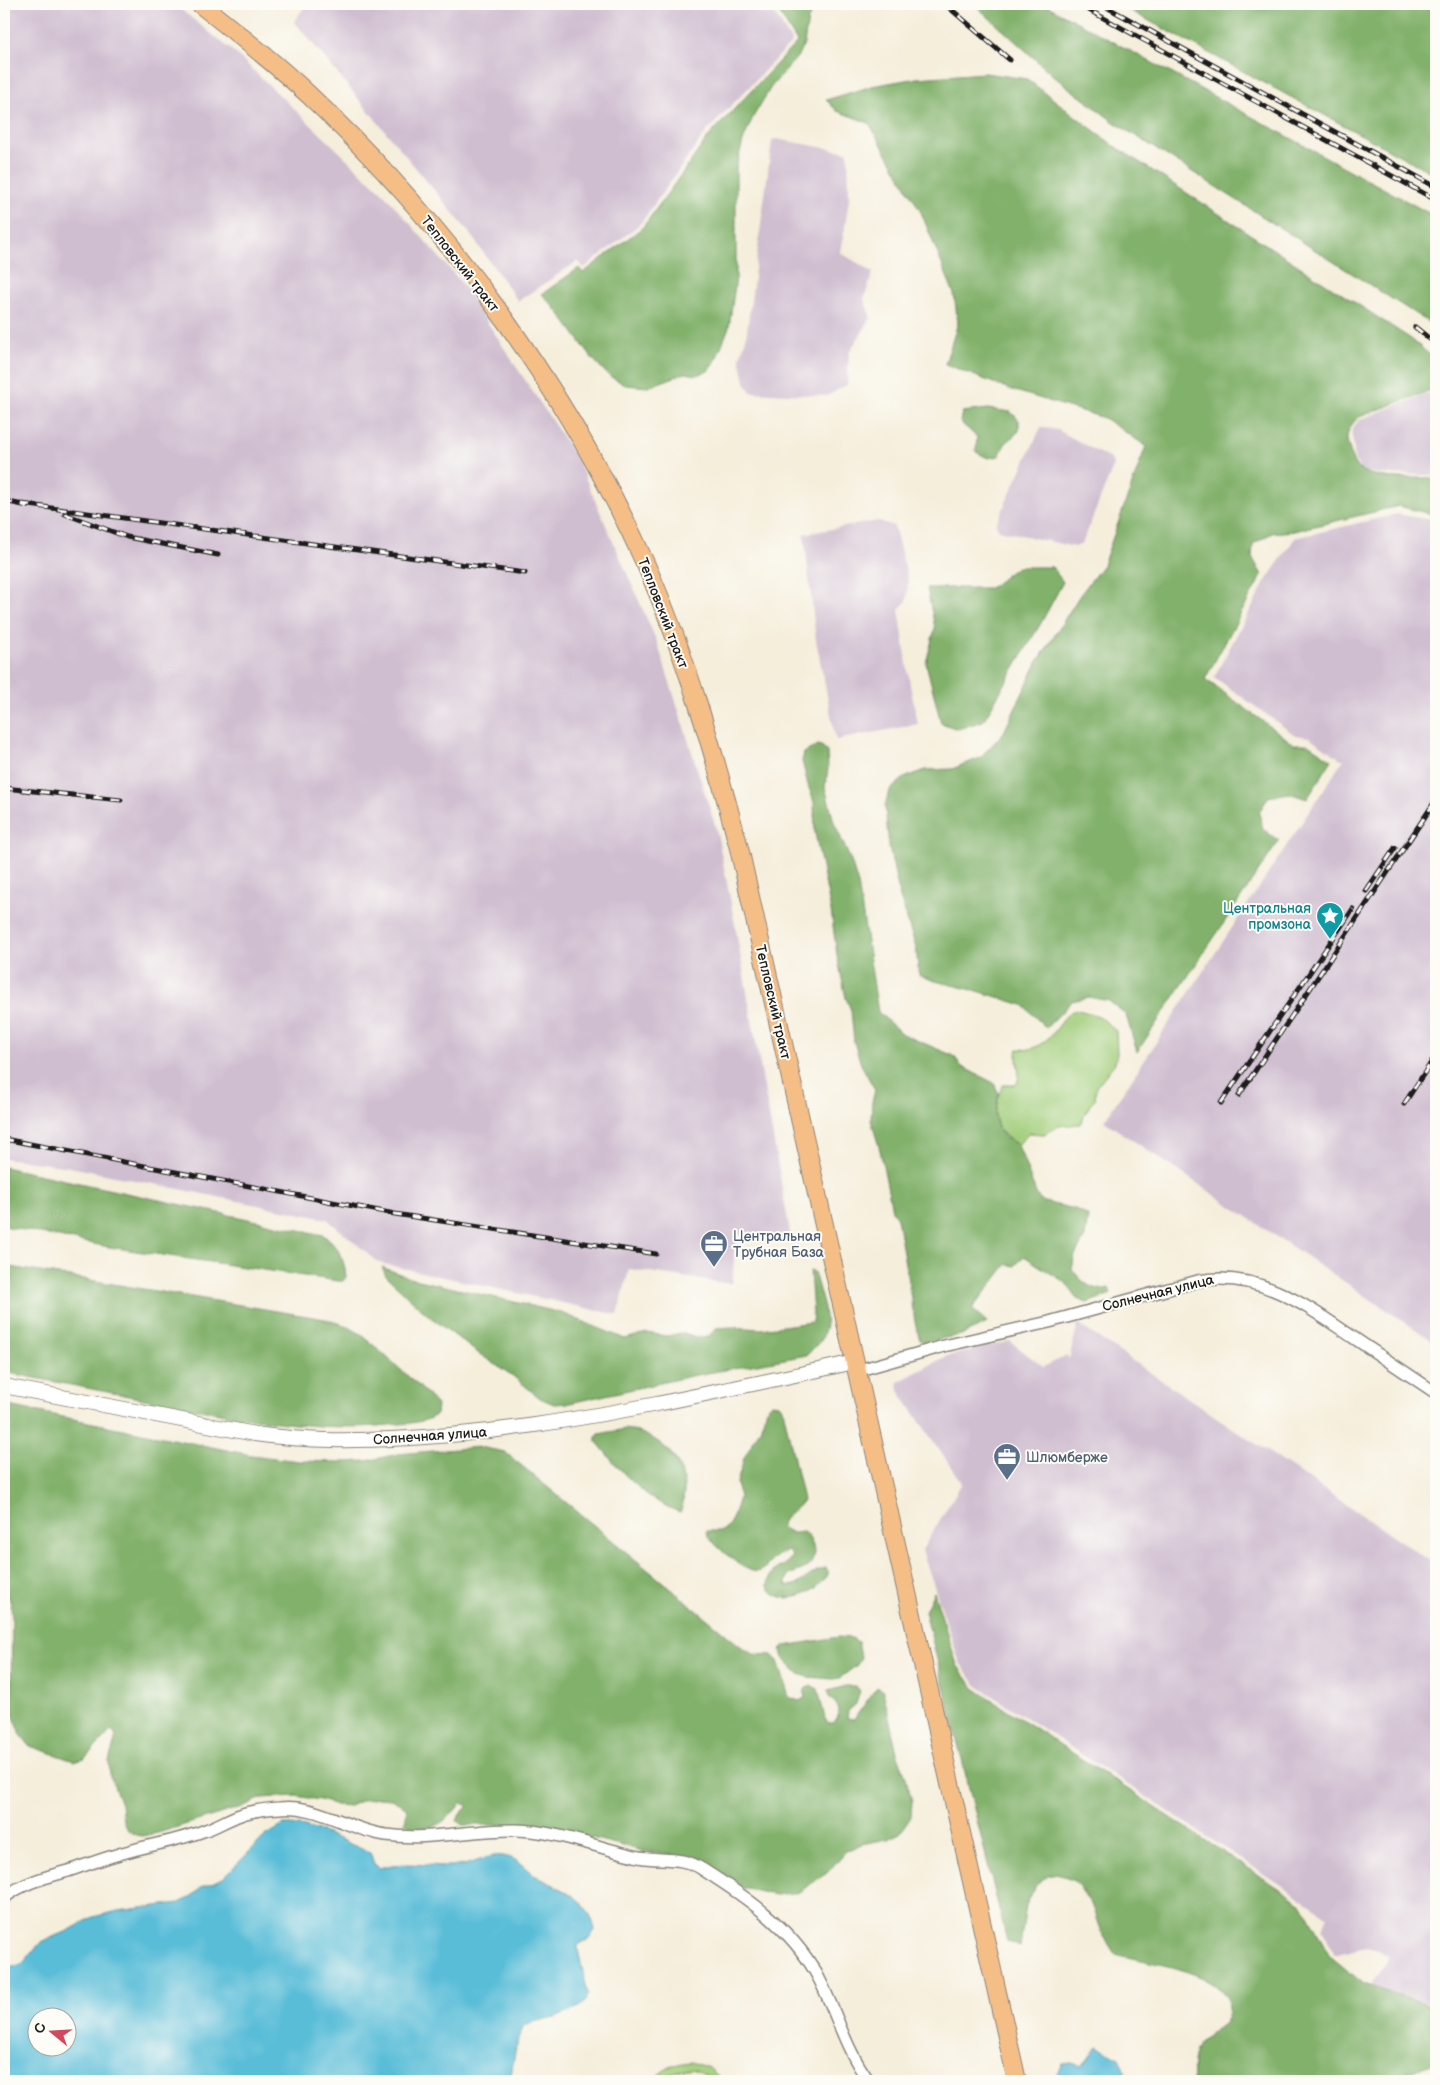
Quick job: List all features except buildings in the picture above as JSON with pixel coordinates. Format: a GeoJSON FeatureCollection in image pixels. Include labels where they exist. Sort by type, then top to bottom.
{"type":"FeatureCollection","features":[{"type":"Feature","properties":{"kind":"main road","name":"Тепловский тракт"},"geometry":{"type":"LineString","coordinates":[[200,4],[270,60],[316,102],[378,164],[480,287],[552,390],[594,462],[624,518],[657,591],[679,651],[730,814],[1017,2081]]}},
{"type":"Feature","properties":{"kind":"street","name":"Солнечная улица"},"geometry":{"type":"LineString","coordinates":[[4,1386],[289,1439],[344,1442],[487,1433],[553,1423],[855,1366],[1049,1322],[1198,1281],[1221,1278],[1256,1283],[1289,1297],[1436,1393]]}},
{"type":"Feature","properties":{"kind":"street"},"geometry":{"type":"LineString","coordinates":[[4,1898],[22,1886],[42,1879],[126,1852],[203,1832],[242,1814],[280,1808],[306,1808],[365,1831],[383,1835],[420,1836],[493,1830],[541,1832],[561,1835],[631,1855],[681,1860],[700,1867],[744,1897],[787,1934],[816,1974],[845,2041],[858,2066],[869,2081]]}},
{"type":"Feature","properties":{"kind":"shaded area"},"geometry":{"type":"Polygon","coordinates":[[[4,4],[174,4],[234,52],[385,195],[460,281],[577,459],[657,642],[716,828],[731,903],[791,1238],[736,1235],[732,1284],[629,1269],[618,1315],[379,1263],[327,1219],[70,1167],[4,1158],[4,4]]]}},
{"type":"Feature","properties":{"kind":"shaded area"},"geometry":{"type":"Polygon","coordinates":[[[307,4],[769,4],[792,42],[707,131],[640,224],[584,268],[578,261],[518,301],[468,231],[294,21],[307,4]]]}},
{"type":"Feature","properties":{"kind":"shaded area"},"geometry":{"type":"Polygon","coordinates":[[[776,139],[848,152],[849,199],[841,253],[873,272],[864,299],[871,318],[849,353],[847,385],[827,396],[751,392],[745,382],[740,358],[746,338],[772,141],[776,139]]]}},
{"type":"Feature","properties":{"kind":"shaded area"},"geometry":{"type":"Polygon","coordinates":[[[1427,393],[1436,395],[1436,475],[1378,474],[1364,471],[1355,461],[1352,429],[1359,420],[1427,393]]]}},
{"type":"Feature","properties":{"kind":"shaded area"},"geometry":{"type":"Polygon","coordinates":[[[1041,427],[1058,430],[1112,460],[1113,467],[1082,544],[1075,547],[999,530],[996,524],[1041,427]]]}},
{"type":"Feature","properties":{"kind":"shaded area","name":"Центральная промзона"},"geometry":{"type":"Polygon","coordinates":[[[1397,514],[1426,519],[1436,515],[1436,1343],[1104,1121],[1344,759],[1341,759],[1309,737],[1295,735],[1214,677],[1267,579],[1295,538],[1397,514]]]}},
{"type":"Feature","properties":{"kind":"shaded area"},"geometry":{"type":"Polygon","coordinates":[[[878,521],[894,526],[908,579],[907,601],[899,609],[910,685],[918,724],[836,740],[816,640],[804,534],[878,521]]]}},
{"type":"Feature","properties":{"kind":"shaded area"},"geometry":{"type":"Polygon","coordinates":[[[1078,1324],[1436,1565],[1436,2007],[1371,1986],[1388,1956],[1379,1950],[1366,1947],[1335,1955],[1322,1929],[1328,1916],[976,1685],[960,1663],[922,1550],[962,1483],[899,1391],[898,1382],[947,1356],[1010,1341],[1043,1367],[1067,1356],[1069,1359],[1078,1324]]]}},
{"type":"Feature","properties":{"kind":"green space"},"geometry":{"type":"Polygon","coordinates":[[[774,4],[819,4],[808,19],[804,44],[798,56],[771,87],[753,117],[743,141],[736,168],[736,278],[729,327],[715,362],[708,371],[697,375],[685,373],[648,387],[626,385],[609,376],[592,358],[560,314],[542,294],[579,268],[583,273],[643,227],[710,135],[797,42],[774,4]]]}},
{"type":"Feature","properties":{"kind":"green space"},"geometry":{"type":"Polygon","coordinates":[[[974,4],[1044,4],[1436,217],[1436,327],[1114,122],[1056,78],[974,4]]]}},
{"type":"Feature","properties":{"kind":"green space"},"geometry":{"type":"Polygon","coordinates":[[[1119,4],[1436,4],[1436,175],[1140,16],[1119,4]]]}},
{"type":"Feature","properties":{"kind":"green space"},"geometry":{"type":"Polygon","coordinates":[[[985,73],[1027,79],[1113,145],[1411,339],[1436,360],[1436,393],[1428,391],[1359,417],[1350,427],[1347,439],[1354,463],[1369,474],[1392,478],[1436,478],[1436,512],[1430,514],[1399,506],[1294,531],[1272,533],[1253,544],[1252,557],[1262,575],[1205,679],[1294,744],[1308,744],[1332,760],[1307,799],[1289,793],[1268,797],[1259,813],[1263,829],[1279,841],[1137,1052],[1126,1015],[1109,1001],[1089,997],[1072,1001],[1046,1028],[1023,1005],[919,975],[916,948],[900,897],[889,847],[885,806],[889,791],[904,778],[925,770],[952,769],[980,758],[1004,732],[1037,663],[1080,595],[1103,565],[1146,446],[1104,418],[1009,389],[945,364],[958,323],[954,294],[921,212],[869,123],[837,111],[826,100],[872,86],[917,78],[985,73]]]}},
{"type":"Feature","properties":{"kind":"green space"},"geometry":{"type":"Polygon","coordinates":[[[988,409],[1011,412],[1019,420],[1019,431],[1005,444],[999,456],[988,458],[976,452],[977,437],[960,422],[962,412],[988,409]]]}},
{"type":"Feature","properties":{"kind":"green space"},"geometry":{"type":"Polygon","coordinates":[[[1017,567],[1052,567],[1063,582],[983,721],[958,729],[941,723],[926,663],[935,628],[927,588],[990,588],[1017,567]]]}},
{"type":"Feature","properties":{"kind":"green space"},"geometry":{"type":"Polygon","coordinates":[[[818,745],[827,752],[828,769],[825,787],[834,822],[851,861],[858,884],[878,1012],[902,1034],[954,1056],[962,1067],[994,1083],[999,1094],[995,1115],[998,1129],[1006,1138],[1018,1145],[1037,1196],[1044,1202],[1075,1209],[1088,1216],[1085,1237],[1075,1255],[1072,1269],[1088,1285],[1098,1289],[1109,1288],[1111,1294],[1087,1303],[1077,1299],[1066,1283],[1024,1256],[1015,1266],[1007,1264],[972,1309],[987,1322],[985,1324],[961,1335],[925,1342],[920,1340],[916,1327],[897,1218],[892,1210],[880,1150],[871,1120],[875,1090],[861,1064],[854,1042],[851,1010],[846,998],[837,955],[831,911],[815,833],[814,802],[802,761],[804,753],[818,745]]]}},
{"type":"Feature","properties":{"kind":"green space"},"geometry":{"type":"Polygon","coordinates":[[[1078,1010],[1099,1016],[1116,1031],[1117,1054],[1115,1063],[1096,1087],[1095,1100],[1090,1105],[1080,1124],[1059,1126],[1044,1134],[1028,1133],[1018,1145],[1009,1139],[998,1126],[995,1112],[1003,1085],[1016,1085],[1018,1081],[1018,1049],[1034,1048],[1042,1043],[1068,1014],[1078,1010]]]}},
{"type":"Feature","properties":{"kind":"green space"},"geometry":{"type":"Polygon","coordinates":[[[4,1167],[323,1235],[336,1247],[344,1265],[346,1277],[343,1281],[338,1281],[109,1247],[4,1226],[4,1167]]]}},
{"type":"Feature","properties":{"kind":"green space"},"geometry":{"type":"Polygon","coordinates":[[[4,1266],[325,1319],[345,1325],[361,1334],[420,1387],[437,1405],[436,1415],[419,1422],[389,1425],[335,1427],[308,1425],[228,1415],[4,1372],[4,1266]]]}},
{"type":"Feature","properties":{"kind":"green space"},"geometry":{"type":"Polygon","coordinates":[[[382,1267],[410,1278],[562,1313],[625,1339],[647,1333],[667,1336],[684,1333],[697,1337],[709,1336],[716,1328],[761,1329],[812,1322],[810,1271],[814,1272],[824,1308],[826,1325],[822,1339],[807,1355],[691,1376],[570,1403],[554,1404],[540,1398],[513,1376],[475,1351],[429,1316],[386,1276],[382,1267]]]}},
{"type":"Feature","properties":{"kind":"green space"},"geometry":{"type":"Polygon","coordinates":[[[772,1403],[779,1404],[783,1409],[803,1500],[781,1526],[788,1532],[803,1532],[810,1539],[814,1549],[811,1563],[788,1576],[787,1586],[797,1584],[821,1569],[826,1568],[828,1570],[825,1578],[819,1585],[801,1596],[791,1598],[782,1597],[774,1593],[768,1586],[771,1574],[785,1564],[792,1556],[788,1551],[780,1554],[760,1571],[755,1572],[740,1565],[724,1553],[708,1536],[707,1531],[722,1531],[732,1519],[739,1498],[737,1483],[744,1458],[760,1429],[768,1406],[772,1403]]]}},
{"type":"Feature","properties":{"kind":"green space"},"geometry":{"type":"Polygon","coordinates":[[[4,1405],[251,1455],[299,1461],[367,1461],[397,1454],[480,1447],[505,1452],[739,1645],[753,1654],[772,1655],[778,1661],[789,1697],[799,1701],[805,1698],[806,1688],[812,1686],[818,1689],[825,1719],[828,1723],[833,1723],[839,1712],[835,1703],[829,1697],[828,1691],[846,1686],[856,1686],[860,1691],[856,1704],[848,1711],[847,1718],[854,1719],[877,1687],[883,1691],[897,1753],[912,1801],[911,1817],[900,1833],[888,1839],[861,1844],[846,1851],[827,1873],[799,1892],[776,1895],[737,1887],[693,1858],[643,1851],[556,1829],[527,1825],[462,1825],[457,1821],[460,1814],[469,1805],[461,1804],[439,1824],[418,1828],[410,1826],[405,1822],[406,1807],[391,1799],[363,1800],[350,1806],[336,1805],[296,1796],[262,1798],[242,1807],[158,1833],[143,1836],[136,1835],[128,1830],[123,1821],[121,1804],[110,1776],[109,1761],[116,1737],[112,1730],[85,1758],[74,1761],[30,1746],[21,1735],[14,1717],[11,1697],[12,1613],[10,1601],[4,1587],[4,1405]]]}},
{"type":"Feature","properties":{"kind":"green space"},"geometry":{"type":"Polygon","coordinates":[[[625,1429],[648,1436],[659,1442],[675,1459],[683,1480],[684,1493],[680,1512],[667,1507],[644,1492],[623,1473],[596,1441],[596,1437],[599,1434],[625,1429]]]}},
{"type":"Feature","properties":{"kind":"green space"},"geometry":{"type":"Polygon","coordinates":[[[934,1592],[957,1665],[974,1688],[1302,1904],[1330,1956],[1364,1984],[1436,2008],[1436,2061],[1392,2081],[1193,2081],[1193,2064],[1199,2043],[1203,2038],[1220,2027],[1228,2015],[1229,2008],[1225,1995],[1215,1985],[1182,1970],[1115,1954],[1102,1933],[1094,1909],[1076,1882],[1057,1873],[1048,1875],[1036,1885],[1026,1905],[1020,1947],[1007,1941],[925,1611],[934,1592]]]}},
{"type":"Feature","properties":{"kind":"green space"},"geometry":{"type":"Polygon","coordinates":[[[838,1637],[852,1638],[858,1642],[861,1657],[857,1665],[840,1678],[808,1677],[799,1674],[783,1658],[781,1650],[785,1646],[838,1637]]]}},
{"type":"Feature","properties":{"kind":"green space"},"geometry":{"type":"Polygon","coordinates":[[[691,2062],[709,2068],[724,2081],[688,2069],[652,2081],[669,2067],[691,2062]]]}},
{"type":"Feature","properties":{"kind":"water"},"geometry":{"type":"Polygon","coordinates":[[[284,1825],[295,1825],[317,1830],[370,1852],[374,1864],[380,1868],[401,1864],[453,1866],[464,1865],[496,1856],[512,1858],[536,1876],[573,1896],[587,1909],[595,1930],[589,1939],[578,1945],[588,1994],[586,2001],[563,2015],[523,2026],[515,2052],[510,2081],[4,2081],[4,1976],[8,1969],[23,1963],[41,1942],[68,1931],[93,1917],[118,1911],[179,1903],[190,1898],[202,1887],[223,1878],[265,1836],[284,1825]]]}},
{"type":"Feature","properties":{"kind":"water"},"geometry":{"type":"Polygon","coordinates":[[[1098,2046],[1119,2058],[1129,2081],[1058,2081],[1057,2073],[1062,2064],[1072,2063],[1080,2066],[1086,2062],[1098,2046]]]}},
{"type":"Feature","properties":{"kind":"railway"},"geometry":{"type":"LineString","coordinates":[[945,4],[1010,60]]}},
{"type":"Feature","properties":{"kind":"railway"},"geometry":{"type":"LineString","coordinates":[[1078,4],[1436,200]]}},
{"type":"Feature","properties":{"kind":"railway"},"geometry":{"type":"LineString","coordinates":[[1101,4],[1436,187]]}},
{"type":"Feature","properties":{"kind":"railway"},"geometry":{"type":"LineString","coordinates":[[1415,327],[1436,344]]}},
{"type":"Feature","properties":{"kind":"railway"},"geometry":{"type":"LineString","coordinates":[[4,501],[28,506]]}},
{"type":"Feature","properties":{"kind":"railway"},"geometry":{"type":"LineString","coordinates":[[22,504],[525,573]]}},
{"type":"Feature","properties":{"kind":"railway"},"geometry":{"type":"LineString","coordinates":[[65,514],[127,537],[218,555]]}},
{"type":"Feature","properties":{"kind":"railway"},"geometry":{"type":"LineString","coordinates":[[4,788],[121,800]]}},
{"type":"Feature","properties":{"kind":"railway"},"geometry":{"type":"LineString","coordinates":[[1239,1095],[1436,800]]}},
{"type":"Feature","properties":{"kind":"railway"},"geometry":{"type":"LineString","coordinates":[[1366,891],[1395,848]]}},
{"type":"Feature","properties":{"kind":"railway"},"geometry":{"type":"LineString","coordinates":[[1221,1103],[1353,909]]}},
{"type":"Feature","properties":{"kind":"railway"},"geometry":{"type":"LineString","coordinates":[[1404,1104],[1436,1055]]}},
{"type":"Feature","properties":{"kind":"railway"},"geometry":{"type":"LineString","coordinates":[[4,1139],[395,1214],[656,1254]]}},
{"type":"Feature","properties":{"kind":"place","name":"Центральная промзона"},"geometry":{"type":"Point","coordinates":[1330,940]}},
{"type":"Feature","properties":{"kind":"place","name":"Центральная Трубная База"},"geometry":{"type":"Point","coordinates":[714,1268]}},
{"type":"Feature","properties":{"kind":"place","name":"Шлюмберже"},"geometry":{"type":"Point","coordinates":[1007,1481]}}]}
